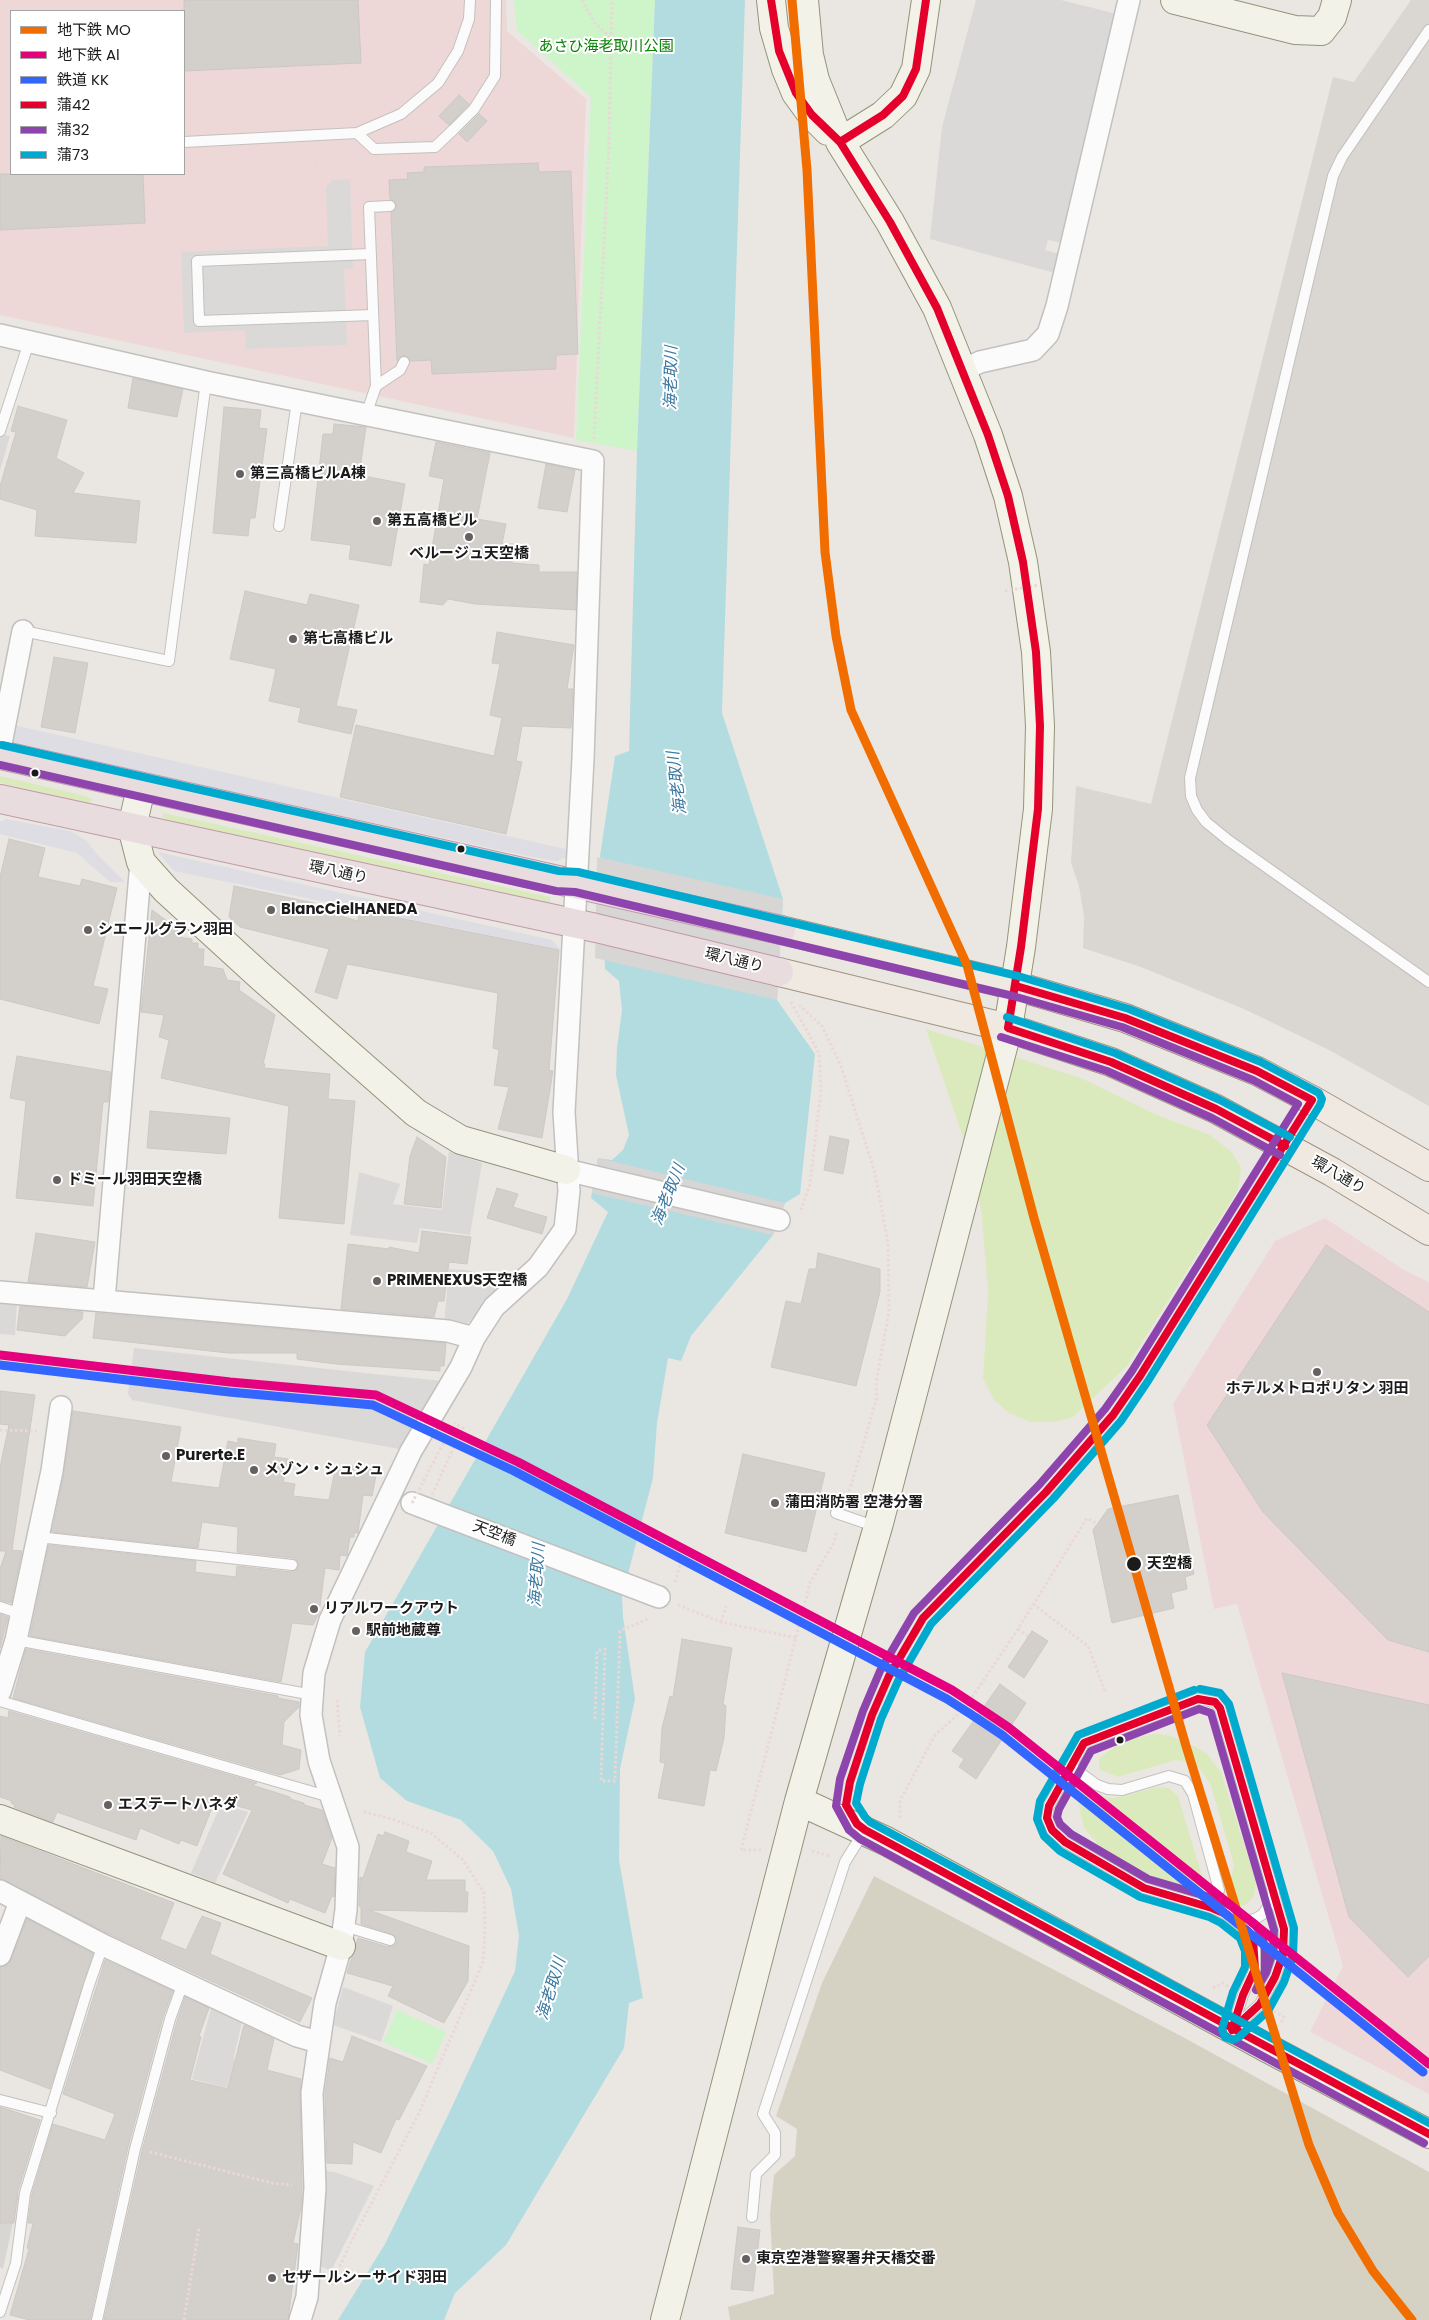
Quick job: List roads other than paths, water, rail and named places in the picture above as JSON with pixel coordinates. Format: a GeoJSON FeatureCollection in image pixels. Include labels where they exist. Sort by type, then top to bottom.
{"type":"FeatureCollection","features":[{"type":"Feature","properties":{"kind":"highway"},"geometry":{"type":"LineString","coordinates":[[0,755],[781,930]]}},
{"type":"Feature","properties":{"kind":"highway","name":"環八通り"},"geometry":{"type":"LineString","coordinates":[[0,799],[585,925],[779,972]]}},
{"type":"Feature","properties":{"kind":"main road"},"geometry":{"type":"LineString","coordinates":[[781,930],[1016,986],[1125,1018],[1257,1071],[1429,1167]]}},
{"type":"Feature","properties":{"kind":"main road","name":"環八通り"},"geometry":{"type":"LineString","coordinates":[[779,972],[1008,1028],[1111,1062],[1216,1109],[1332,1172],[1429,1231]]}},
{"type":"Feature","properties":{"kind":"street"},"geometry":{"type":"LineString","coordinates":[[771,0],[779,50],[796,93],[812,115],[840,142]]}},
{"type":"Feature","properties":{"kind":"street"},"geometry":{"type":"LineString","coordinates":[[665,2320],[799,1802],[878,1528],[1008,1028],[1016,986],[1038,809],[1040,726],[1036,652],[1023,562],[1008,496],[988,435],[937,308],[912,261],[840,142],[815,80],[809,55],[804,0]]}},
{"type":"Feature","properties":{"kind":"street"},"geometry":{"type":"LineString","coordinates":[[840,142],[882,115],[903,96],[916,69],[926,0]]}},
{"type":"Feature","properties":{"kind":"street"},"geometry":{"type":"LineString","coordinates":[[963,370],[980,362],[1033,350],[1048,334],[1058,306],[1129,0]]}},
{"type":"Feature","properties":{"kind":"street"},"geometry":{"type":"LineString","coordinates":[[1175,0],[1295,30],[1321,31],[1332,17],[1337,0]]}},
{"type":"Feature","properties":{"kind":"street"},"geometry":{"type":"LineString","coordinates":[[0,336],[206,382],[593,461],[583,759],[585,925],[564,1112],[566,1170],[569,1191],[565,1229],[538,1267],[494,1307],[474,1338],[462,1367],[411,1451],[330,1620],[314,1673],[311,1715],[319,1761],[348,1847],[342,1936],[325,2003],[312,2092],[314,2198],[307,2297],[300,2320]]}},
{"type":"Feature","properties":{"kind":"street"},"geometry":{"type":"LineString","coordinates":[[0,749],[23,632]]}},
{"type":"Feature","properties":{"kind":"street"},"geometry":{"type":"LineString","coordinates":[[104,1300],[141,862],[132,827],[141,788]]}},
{"type":"Feature","properties":{"kind":"street"},"geometry":{"type":"LineString","coordinates":[[141,862],[166,890],[216,936],[416,1113],[461,1140],[566,1170],[779,1220]]}},
{"type":"Feature","properties":{"kind":"street"},"geometry":{"type":"LineString","coordinates":[[0,1292],[448,1331],[474,1338]]}},
{"type":"Feature","properties":{"kind":"street"},"geometry":{"type":"LineString","coordinates":[[0,1692],[16,1640],[38,1537],[61,1407]]}},
{"type":"Feature","properties":{"kind":"street","name":"天空橋"},"geometry":{"type":"LineString","coordinates":[[422,1500],[659,1597]]}},
{"type":"Feature","properties":{"kind":"street"},"geometry":{"type":"LineString","coordinates":[[799,1802],[864,1830],[1232,2030],[1429,2134]]}},
{"type":"Feature","properties":{"kind":"street"},"geometry":{"type":"LineString","coordinates":[[0,1819],[342,1936]]}},
{"type":"Feature","properties":{"kind":"street"},"geometry":{"type":"LineString","coordinates":[[0,1891],[103,1945],[183,1983],[297,2036],[318,2042]]}},
{"type":"Feature","properties":{"kind":"street"},"geometry":{"type":"LineString","coordinates":[[0,1955],[20,1902]]}},
{"type":"Feature","properties":{"kind":"lane"},"geometry":{"type":"LineString","coordinates":[[185,142],[357,133],[401,114],[438,83],[458,51],[469,19],[470,0]]}},
{"type":"Feature","properties":{"kind":"lane"},"geometry":{"type":"LineString","coordinates":[[357,133],[374,149],[435,147],[454,129],[474,109],[495,76],[496,0]]}},
{"type":"Feature","properties":{"kind":"lane"},"geometry":{"type":"LineString","coordinates":[[1429,30],[1342,157],[1333,176],[1190,778],[1191,796],[1197,810],[1213,828],[1429,982]]}},
{"type":"Feature","properties":{"kind":"lane"},"geometry":{"type":"LineString","coordinates":[[366,415],[376,386],[369,207],[390,206]]}},
{"type":"Feature","properties":{"kind":"lane"},"geometry":{"type":"LineString","coordinates":[[371,254],[197,261],[199,321],[373,315]]}},
{"type":"Feature","properties":{"kind":"lane"},"geometry":{"type":"LineString","coordinates":[[0,431],[29,342]]}},
{"type":"Feature","properties":{"kind":"lane"},"geometry":{"type":"LineString","coordinates":[[376,386],[400,370],[404,362]]}},
{"type":"Feature","properties":{"kind":"lane"},"geometry":{"type":"LineString","coordinates":[[23,632],[169,661],[206,382]]}},
{"type":"Feature","properties":{"kind":"lane"},"geometry":{"type":"LineString","coordinates":[[279,526],[297,400]]}},
{"type":"Feature","properties":{"kind":"lane"},"geometry":{"type":"LineString","coordinates":[[839,1514],[878,1528]]}},
{"type":"Feature","properties":{"kind":"lane"},"geometry":{"type":"LineString","coordinates":[[38,1537],[292,1565]]}},
{"type":"Feature","properties":{"kind":"lane"},"geometry":{"type":"LineString","coordinates":[[0,1607],[21,1614]]}},
{"type":"Feature","properties":{"kind":"lane"},"geometry":{"type":"LineString","coordinates":[[16,1640],[313,1695]]}},
{"type":"Feature","properties":{"kind":"lane"},"geometry":{"type":"LineString","coordinates":[[1198,1699],[1215,1702],[1220,1708],[1284,1929],[1283,1954],[1275,1977],[1260,2004],[1232,2030],[1243,1995],[1255,1969],[1253,1939],[1237,1922],[1212,1908],[1144,1888],[1065,1842],[1052,1830],[1047,1818],[1049,1806],[1084,1742],[1198,1699]]}},
{"type":"Feature","properties":{"kind":"lane"},"geometry":{"type":"LineString","coordinates":[[0,1701],[331,1797]]}},
{"type":"Feature","properties":{"kind":"lane"},"geometry":{"type":"LineString","coordinates":[[1071,1766],[1097,1785],[1108,1789],[1122,1790],[1169,1776],[1185,1781],[1194,1794],[1219,1890],[1212,1908]]}},
{"type":"Feature","properties":{"kind":"lane"},"geometry":{"type":"LineString","coordinates":[[752,2217],[756,2174],[775,2155],[775,2133],[763,2114],[845,1862],[864,1830]]}},
{"type":"Feature","properties":{"kind":"lane"},"geometry":{"type":"LineString","coordinates":[[1237,1922],[1263,1914],[1272,1902],[1274,1892]]}},
{"type":"Feature","properties":{"kind":"lane"},"geometry":{"type":"LineString","coordinates":[[342,1936],[390,1940]]}},
{"type":"Feature","properties":{"kind":"lane"},"geometry":{"type":"LineString","coordinates":[[0,2312],[16,2263],[25,2193],[103,1945]]}},
{"type":"Feature","properties":{"kind":"lane"},"geometry":{"type":"LineString","coordinates":[[97,2320],[135,2149],[170,2019],[183,1983]]}},
{"type":"Feature","properties":{"kind":"lane"},"geometry":{"type":"LineString","coordinates":[[0,2100],[51,2113]]}},
{"type":"Feature","properties":{"kind":"water","name":"海老取川"},"geometry":{"type":"Polygon","coordinates":[[[655,0],[745,0],[722,713],[783,899],[777,1000],[815,1054],[800,1194],[785,1203],[773,1235],[691,1336],[681,1361],[668,1358],[657,1423],[653,1478],[622,1597],[623,1617],[635,1699],[620,1769],[619,1860],[643,1998],[629,2003],[624,2048],[506,2245],[455,2293],[444,2320],[338,2320],[385,2244],[515,1971],[519,1936],[511,1889],[493,1851],[461,1820],[407,1801],[380,1778],[360,1707],[365,1652],[567,1299],[608,1212],[591,1198],[598,1158],[612,1160],[623,1150],[629,1135],[616,1075],[622,1010],[619,981],[605,969],[600,856],[615,756],[629,751],[637,451],[655,0]]]}},
{"type":"Feature","properties":{"kind":"metro line","name":"MO"},"geometry":{"type":"LineString","coordinates":[[792,0],[807,170],[825,552],[836,636],[851,710],[967,965],[1034,1218],[1186,1746],[1309,2145],[1338,2213],[1373,2271],[1412,2320]]}},
{"type":"Feature","properties":{"kind":"metro line","name":"Al"},"geometry":{"type":"LineString","coordinates":[[0,1355],[230,1382],[376,1395],[518,1462],[952,1690],[978,1707],[1008,1727],[1429,2064]]}},
{"type":"Feature","properties":{"kind":"rail line","name":"KK"},"geometry":{"type":"LineString","coordinates":[[0,1365],[229,1392],[373,1405],[514,1471],[947,1699],[972,1715],[1002,1735],[1423,2072]]}},
{"type":"Feature","properties":{"kind":"place","name":"第三高橋ビルA棟"},"geometry":{"type":"Point","coordinates":[240,474]}},
{"type":"Feature","properties":{"kind":"place","name":"第五高橋ビル"},"geometry":{"type":"Point","coordinates":[377,521]}},
{"type":"Feature","properties":{"kind":"place","name":"ベルージュ天空橋"},"geometry":{"type":"Point","coordinates":[469,537]}},
{"type":"Feature","properties":{"kind":"place","name":"第七高橋ビル"},"geometry":{"type":"Point","coordinates":[293,639]}},
{"type":"Feature","properties":{"kind":"place","name":"BlancCielHANEDA"},"geometry":{"type":"Point","coordinates":[271,910]}},
{"type":"Feature","properties":{"kind":"place","name":"シエールグラン羽田"},"geometry":{"type":"Point","coordinates":[88,930]}},
{"type":"Feature","properties":{"kind":"place","name":"ドミール羽田天空橋"},"geometry":{"type":"Point","coordinates":[57,1180]}},
{"type":"Feature","properties":{"kind":"place","name":"PRIMENEXUS天空橋"},"geometry":{"type":"Point","coordinates":[377,1281]}},
{"type":"Feature","properties":{"kind":"place","name":"ホテルメトロポリタン 羽田"},"geometry":{"type":"Point","coordinates":[1317,1372]}},
{"type":"Feature","properties":{"kind":"place","name":"Purerte.E"},"geometry":{"type":"Point","coordinates":[166,1456]}},
{"type":"Feature","properties":{"kind":"place","name":"メゾン・シュシュ"},"geometry":{"type":"Point","coordinates":[254,1470]}},
{"type":"Feature","properties":{"kind":"place","name":"蒲田消防署 空港分署"},"geometry":{"type":"Point","coordinates":[775,1503]}},
{"type":"Feature","properties":{"kind":"place","name":"天空橋"},"geometry":{"type":"Point","coordinates":[1134,1564]}},
{"type":"Feature","properties":{"kind":"place","name":"リアルワークアウト"},"geometry":{"type":"Point","coordinates":[314,1609]}},
{"type":"Feature","properties":{"kind":"place","name":"駅前地蔵尊"},"geometry":{"type":"Point","coordinates":[356,1631]}},
{"type":"Feature","properties":{"kind":"place","name":"エステートハネダ"},"geometry":{"type":"Point","coordinates":[108,1805]}},
{"type":"Feature","properties":{"kind":"place","name":"東京空港警察署弁天橋交番"},"geometry":{"type":"Point","coordinates":[746,2259]}},
{"type":"Feature","properties":{"kind":"place","name":"セザールシーサイド羽田"},"geometry":{"type":"Point","coordinates":[272,2278]}},
{"type":"Feature","properties":{"kind":"park label","name":"あさひ海老取川公園"},"geometry":{"type":"Point","coordinates":[606,47]}}]}
